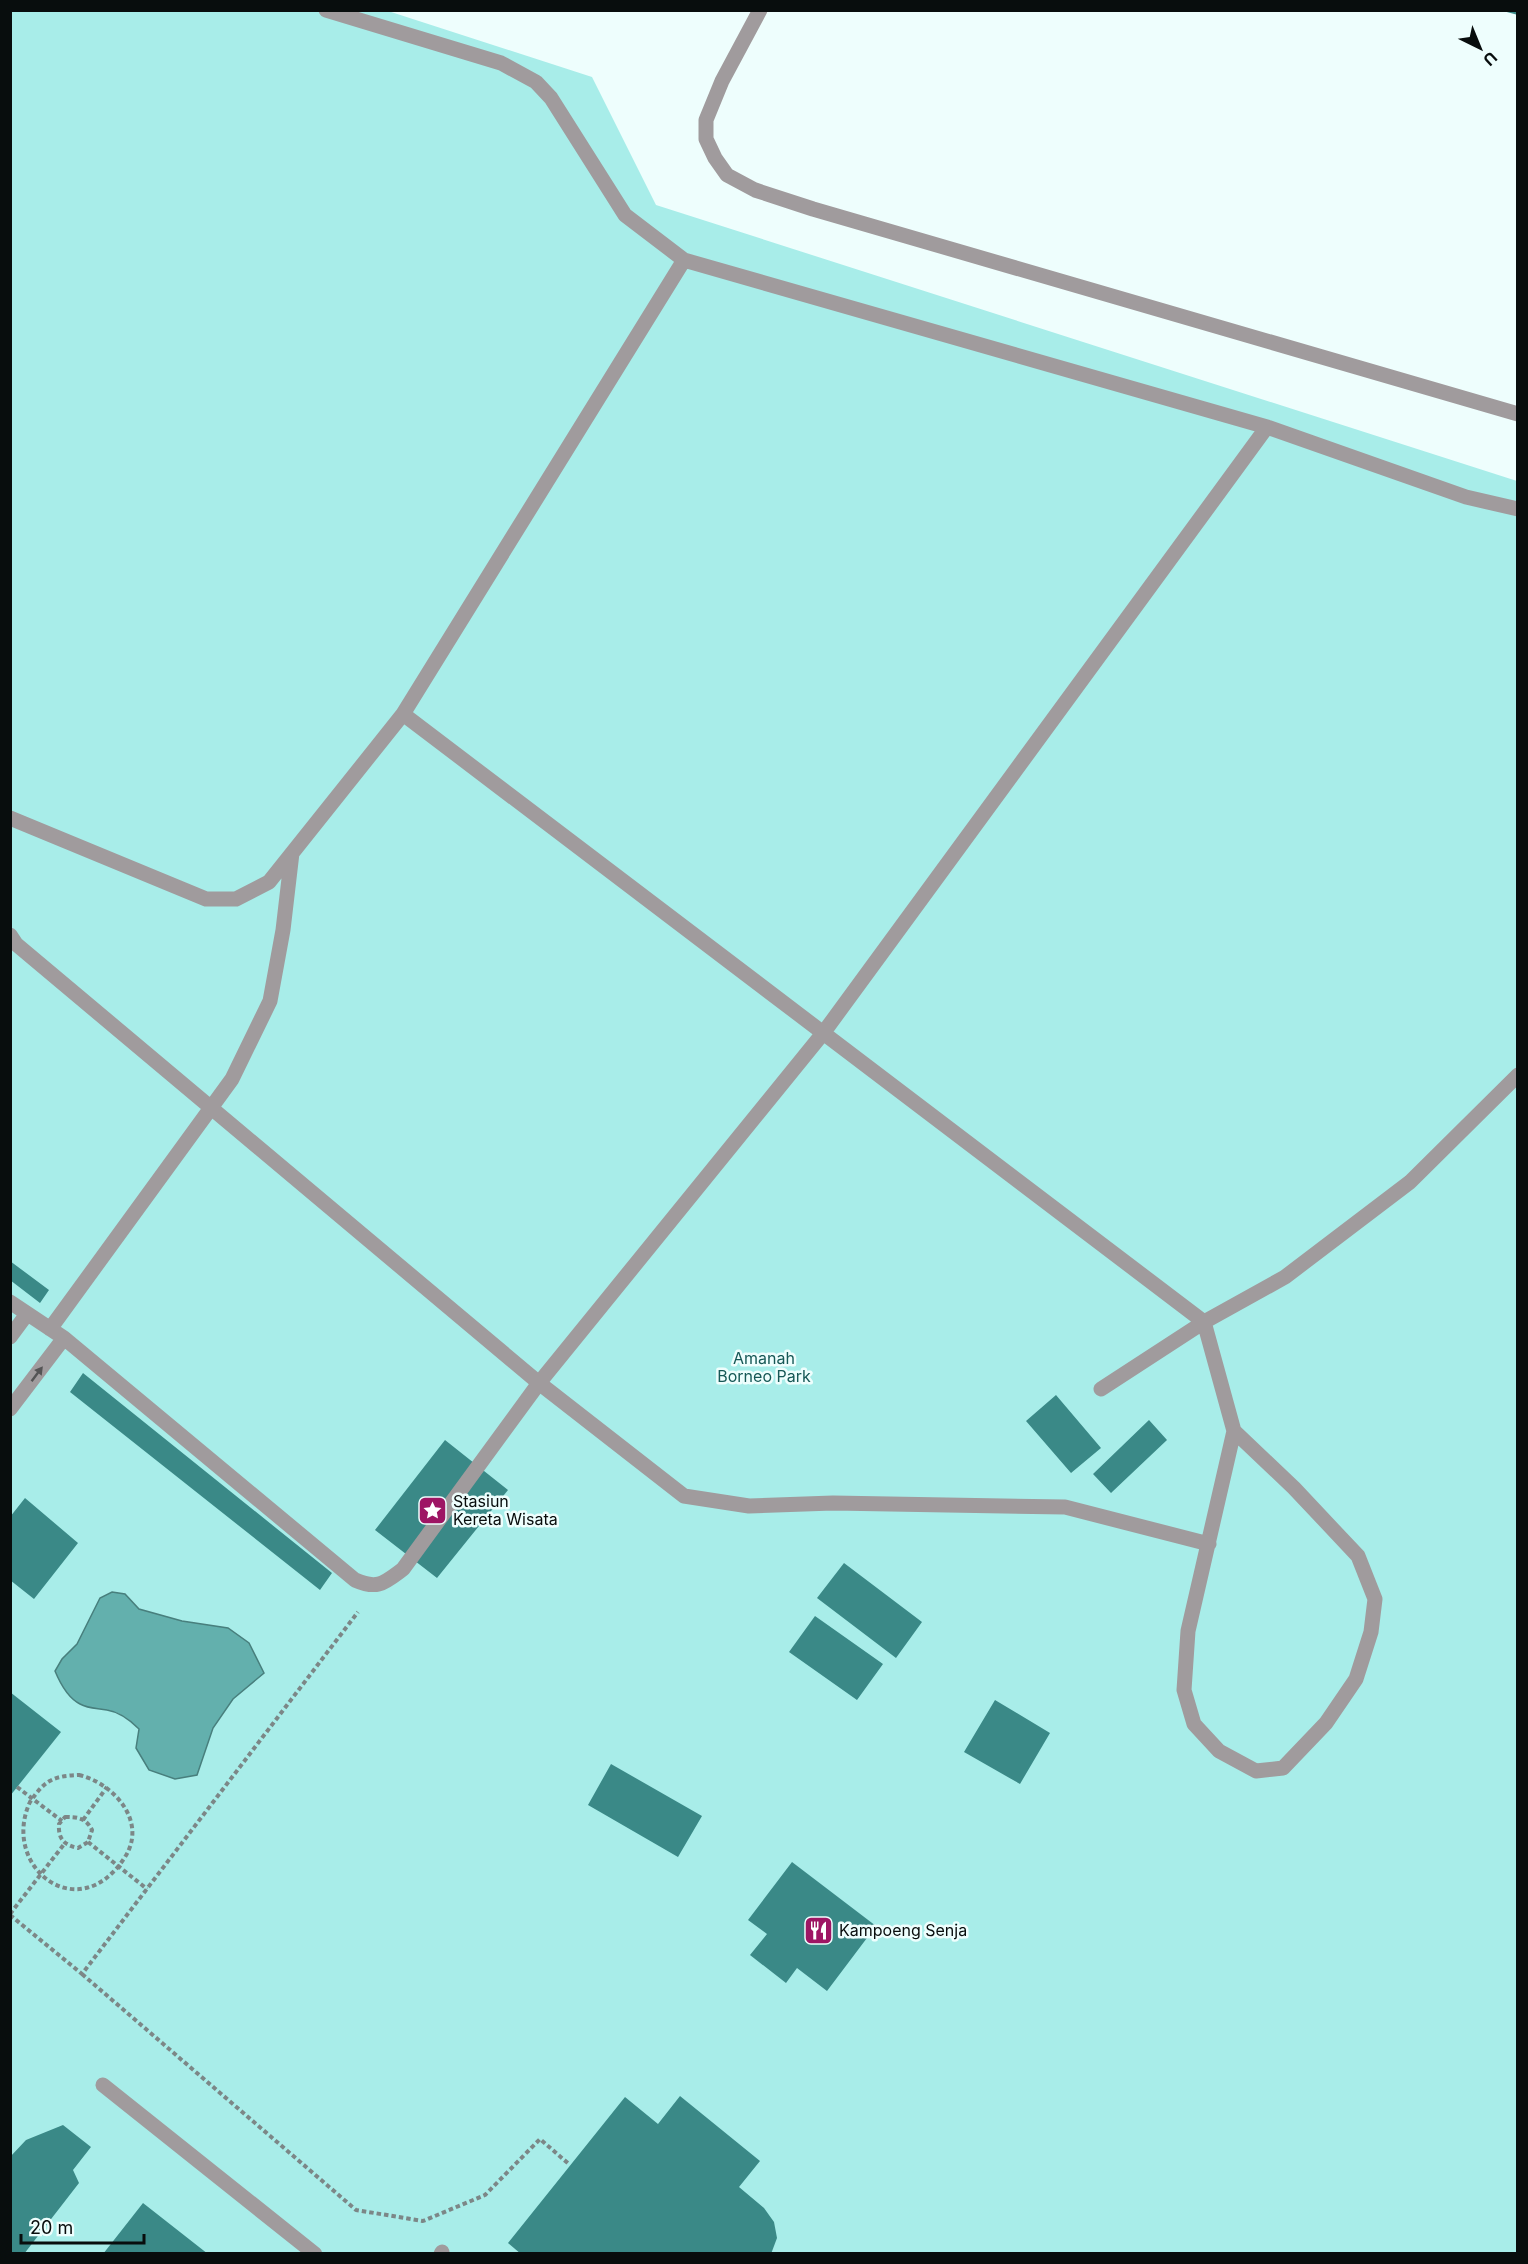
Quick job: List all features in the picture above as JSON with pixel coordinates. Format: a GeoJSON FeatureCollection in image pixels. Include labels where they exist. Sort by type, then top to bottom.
{"type":"FeatureCollection","features":[{"type":"Feature","properties":{"kind":"street"},"geometry":{"type":"LineString","coordinates":[[326,10],[501,63],[536,82],[551,98],[625,215],[684,260],[1267,427],[1466,497],[1518,509]]}},
{"type":"Feature","properties":{"kind":"street"},"geometry":{"type":"LineString","coordinates":[[760,10],[722,81],[706,120],[706,139],[715,159],[727,175],[755,190],[847,219],[1518,414]]}},
{"type":"Feature","properties":{"kind":"street"},"geometry":{"type":"LineString","coordinates":[[10,818],[206,899],[236,899],[269,882],[403,714],[684,260]]}},
{"type":"Feature","properties":{"kind":"street"},"geometry":{"type":"LineString","coordinates":[[10,1302],[64,1338],[355,1580],[368,1586],[379,1586],[403,1569],[539,1383],[824,1032],[1267,427]]}},
{"type":"Feature","properties":{"kind":"street"},"geometry":{"type":"LineString","coordinates":[[403,714],[1204,1322],[1234,1431],[1188,1631],[1184,1690],[1194,1724],[1219,1750],[1256,1771],[1283,1768],[1326,1723],[1356,1679],[1371,1632],[1375,1599],[1358,1556],[1294,1488],[1234,1431]]}},
{"type":"Feature","properties":{"kind":"street"},"geometry":{"type":"LineString","coordinates":[[50,1329],[232,1079],[270,1001],[283,930],[292,853]]}},
{"type":"Feature","properties":{"kind":"street"},"geometry":{"type":"LineString","coordinates":[[10,935],[16,944],[539,1383],[684,1496],[748,1506],[833,1503],[1065,1507],[1209,1544]]}},
{"type":"Feature","properties":{"kind":"street"},"geometry":{"type":"LineString","coordinates":[[1101,1389],[1204,1322],[1285,1276],[1410,1182],[1518,1075]]}},
{"type":"Feature","properties":{"kind":"street"},"geometry":{"type":"LineString","coordinates":[[10,1337],[27,1314]]}},
{"type":"Feature","properties":{"kind":"street"},"geometry":{"type":"LineString","coordinates":[[10,1409],[64,1338]]}},
{"type":"Feature","properties":{"kind":"street"},"geometry":{"type":"LineString","coordinates":[[103,2085],[315,2253]]}},
{"type":"Feature","properties":{"kind":"path"},"geometry":{"type":"LineString","coordinates":[[82,1974],[379,1586]]}},
{"type":"Feature","properties":{"kind":"path"},"geometry":{"type":"LineString","coordinates":[[18,1832],[23,1812],[32,1798],[45,1782],[58,1776],[79,1775],[94,1778],[107,1787],[123,1804],[132,1822],[129,1847],[119,1865],[107,1879],[93,1887],[63,1889],[45,1883],[28,1868]]}},
{"type":"Feature","properties":{"kind":"path"},"geometry":{"type":"LineString","coordinates":[[17,1787],[62,1821]]}},
{"type":"Feature","properties":{"kind":"path"},"geometry":{"type":"LineString","coordinates":[[83,1820],[107,1787]]}},
{"type":"Feature","properties":{"kind":"path"},"geometry":{"type":"LineString","coordinates":[[78,1817],[83,1820],[88,1822],[92,1830],[88,1842],[78,1848],[65,1844],[58,1833],[59,1824],[65,1818],[78,1817]]}},
{"type":"Feature","properties":{"kind":"path"},"geometry":{"type":"LineString","coordinates":[[88,1842],[147,1888]]}},
{"type":"Feature","properties":{"kind":"path"},"geometry":{"type":"LineString","coordinates":[[65,1844],[10,1914],[356,2210],[423,2220],[485,2195],[540,2139],[570,2165]]}},
{"type":"Feature","properties":{"kind":"green space","name":"Amanah Borneo Park"},"geometry":{"type":"Polygon","coordinates":[[[11,11],[388,11],[592,77],[656,205],[1517,481],[1517,2253],[11,2254],[11,11]]]}},
{"type":"Feature","properties":{"kind":"shaded area"},"geometry":{"type":"Polygon","coordinates":[[[112,1592],[125,1594],[139,1609],[182,1621],[228,1628],[249,1643],[264,1673],[233,1699],[213,1728],[197,1775],[175,1779],[149,1770],[136,1748],[139,1729],[116,1713],[80,1704],[65,1690],[57,1676],[55,1671],[62,1659],[77,1644],[100,1598],[112,1592]]]}},
{"type":"Feature","properties":{"kind":"building"},"geometry":{"type":"Polygon","coordinates":[[[1518,10],[1518,15],[1503,11],[1518,10]]]}},
{"type":"Feature","properties":{"kind":"building"},"geometry":{"type":"Polygon","coordinates":[[[10,1261],[49,1290],[40,1303],[10,1280],[10,1261]]]}},
{"type":"Feature","properties":{"kind":"building"},"geometry":{"type":"Polygon","coordinates":[[[83,1373],[332,1573],[320,1590],[70,1392],[83,1373]]]}},
{"type":"Feature","properties":{"kind":"building"},"geometry":{"type":"Polygon","coordinates":[[[1056,1395],[1101,1448],[1071,1473],[1026,1421],[1056,1395]]]}},
{"type":"Feature","properties":{"kind":"building"},"geometry":{"type":"Polygon","coordinates":[[[1149,1420],[1167,1440],[1111,1493],[1093,1474],[1149,1420]]]}},
{"type":"Feature","properties":{"kind":"building"},"geometry":{"type":"Polygon","coordinates":[[[445,1440],[508,1490],[437,1578],[375,1530],[445,1440]]]}},
{"type":"Feature","properties":{"kind":"building"},"geometry":{"type":"Polygon","coordinates":[[[25,1498],[78,1543],[34,1599],[10,1580],[10,1517],[25,1498]]]}},
{"type":"Feature","properties":{"kind":"building"},"geometry":{"type":"Polygon","coordinates":[[[844,1563],[922,1622],[896,1658],[817,1598],[844,1563]]]}},
{"type":"Feature","properties":{"kind":"building"},"geometry":{"type":"Polygon","coordinates":[[[815,1616],[883,1664],[857,1700],[789,1652],[815,1616]]]}},
{"type":"Feature","properties":{"kind":"building"},"geometry":{"type":"Polygon","coordinates":[[[10,1692],[61,1732],[10,1796],[10,1692]]]}},
{"type":"Feature","properties":{"kind":"building"},"geometry":{"type":"Polygon","coordinates":[[[995,1700],[1050,1733],[1020,1784],[964,1752],[995,1700]]]}},
{"type":"Feature","properties":{"kind":"building"},"geometry":{"type":"Polygon","coordinates":[[[611,1764],[702,1816],[678,1857],[588,1805],[611,1764]]]}},
{"type":"Feature","properties":{"kind":"building","name":"Kampoeng Senja"},"geometry":{"type":"Polygon","coordinates":[[[792,1862],[876,1926],[827,1991],[797,1968],[786,1983],[750,1955],[767,1934],[748,1920],[792,1862]]]}},
{"type":"Feature","properties":{"kind":"building"},"geometry":{"type":"Polygon","coordinates":[[[680,2096],[760,2161],[739,2187],[764,2208],[774,2222],[777,2238],[771,2254],[521,2254],[508,2243],[625,2097],[658,2124],[680,2096]]]}},
{"type":"Feature","properties":{"kind":"building"},"geometry":{"type":"Polygon","coordinates":[[[63,2125],[91,2147],[73,2170],[79,2183],[24,2254],[10,2254],[10,2157],[26,2140],[63,2125]]]}},
{"type":"Feature","properties":{"kind":"building"},"geometry":{"type":"Polygon","coordinates":[[[143,2203],[208,2254],[103,2254],[143,2203]]]}},
{"type":"Feature","properties":{"kind":"place","name":"Stasiun Kereta Wisata"},"geometry":{"type":"Point","coordinates":[432,1510]}},
{"type":"Feature","properties":{"kind":"place","name":"Kampoeng Senja"},"geometry":{"type":"Point","coordinates":[818,1930]}}]}
